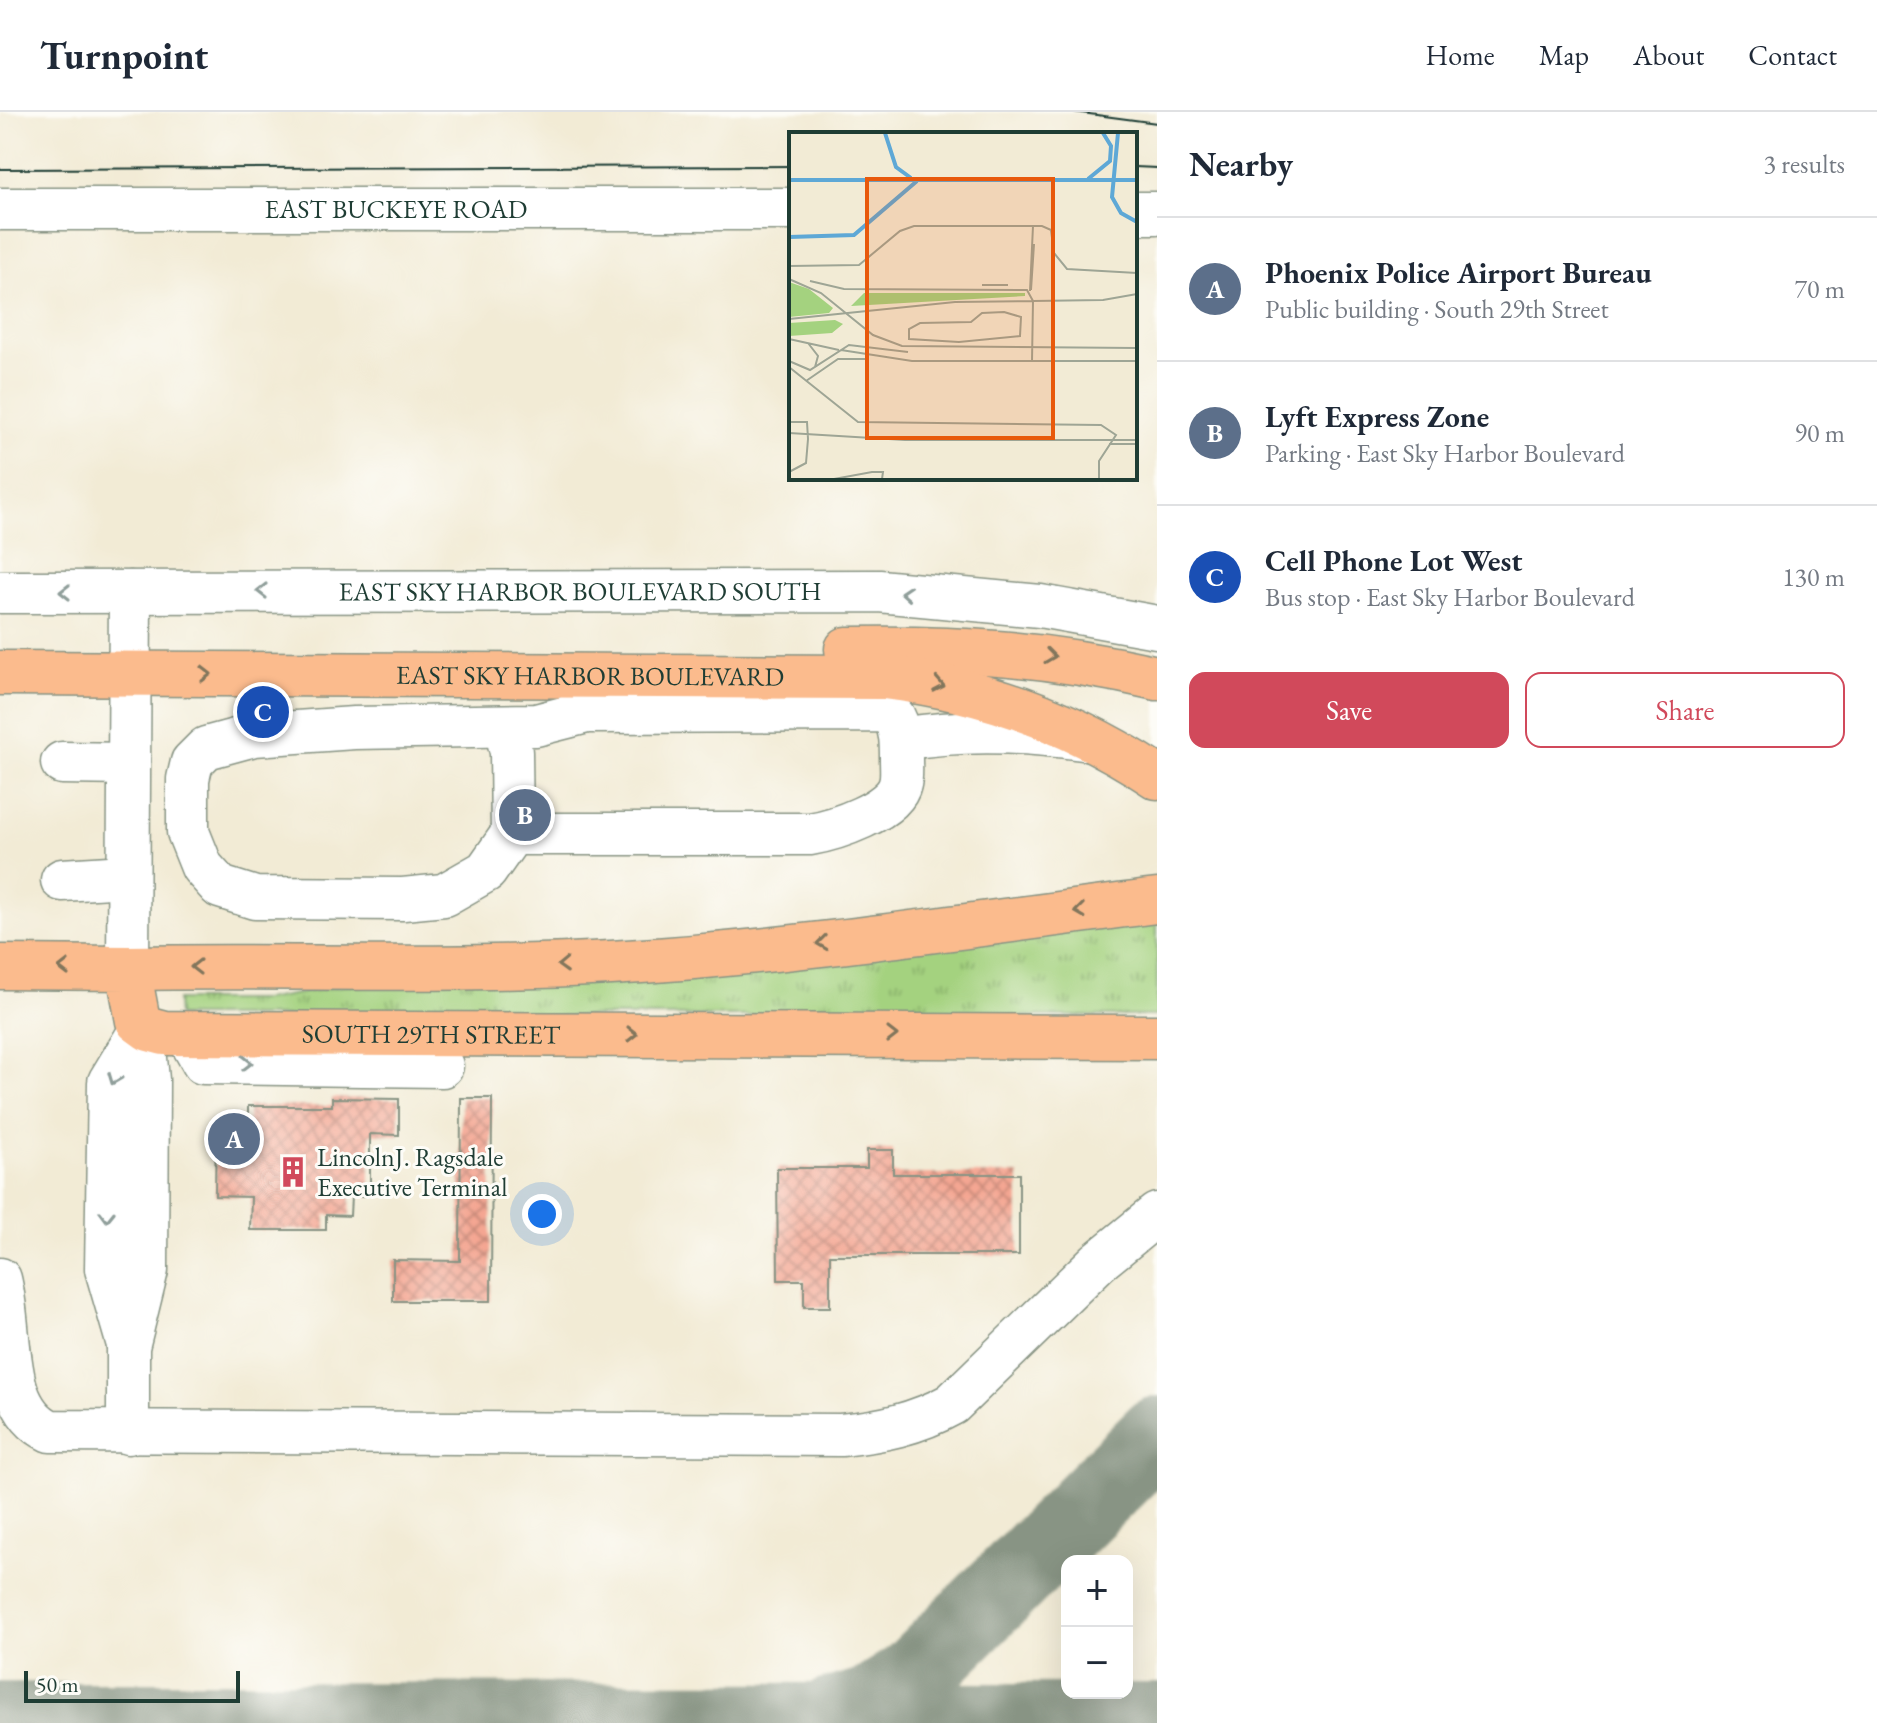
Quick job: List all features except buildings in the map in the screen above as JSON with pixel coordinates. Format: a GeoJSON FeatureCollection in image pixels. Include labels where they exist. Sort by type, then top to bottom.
{"type":"FeatureCollection","features":[{"type":"Feature","properties":{"kind":"main road"},"geometry":{"type":"LineString","coordinates":[[610,674],[795,650],[937,649],[1040,655],[1157,678]]}},
{"type":"Feature","properties":{"kind":"main road","name":"EAST SKY HARBOR BOULEVARD"},"geometry":{"type":"LineString","coordinates":[[0,673],[846,675],[913,680],[972,692],[1025,708],[1099,741],[1157,777]]}},
{"type":"Feature","properties":{"kind":"main road"},"geometry":{"type":"LineString","coordinates":[[0,967],[508,967],[612,963],[760,950],[1157,901]]}},
{"type":"Feature","properties":{"kind":"main road"},"geometry":{"type":"LineString","coordinates":[[128,968],[135,1014],[143,1026]]}},
{"type":"Feature","properties":{"kind":"main road","name":"SOUTH 29TH STREET"},"geometry":{"type":"LineString","coordinates":[[143,1026],[155,1032],[442,1049],[1157,1037]]}},
{"type":"Feature","properties":{"kind":"street","name":"EAST BUCKEYE ROAD"},"geometry":{"type":"LineString","coordinates":[[0,209],[789,209]]}},
{"type":"Feature","properties":{"kind":"street","name":"EAST SKY HARBOR BOULEVARD SOUTH"},"geometry":{"type":"LineString","coordinates":[[0,592],[827,589],[984,599],[1157,627]]}},
{"type":"Feature","properties":{"kind":"street"},"geometry":{"type":"LineString","coordinates":[[128,968],[126,876],[130,592]]}},
{"type":"Feature","properties":{"kind":"street"},"geometry":{"type":"LineString","coordinates":[[984,599],[1157,602]]}},
{"type":"Feature","properties":{"kind":"street"},"geometry":{"type":"LineString","coordinates":[[505,726],[511,752],[512,834],[486,871],[444,895],[403,899],[255,898],[220,887],[209,877],[191,843],[187,819],[188,779],[192,762],[216,743],[254,735],[354,728],[536,725],[587,712],[881,711],[894,717],[901,739],[901,783],[896,793],[887,803],[827,831],[810,834],[512,834]]}},
{"type":"Feature","properties":{"kind":"street"},"geometry":{"type":"LineString","coordinates":[[901,739],[933,734],[1013,733],[1099,741]]}},
{"type":"Feature","properties":{"kind":"street"},"geometry":{"type":"LineString","coordinates":[[62,763],[128,764]]}},
{"type":"Feature","properties":{"kind":"street"},"geometry":{"type":"LineString","coordinates":[[62,880],[126,876]]}},
{"type":"Feature","properties":{"kind":"street"},"geometry":{"type":"LineString","coordinates":[[128,1433],[128,1347],[106,1269],[109,1082],[143,1026]]}},
{"type":"Feature","properties":{"kind":"street"},"geometry":{"type":"LineString","coordinates":[[0,1279],[7,1383],[14,1406],[23,1419],[50,1431],[841,1435],[898,1427],[926,1419],[952,1404],[1098,1262],[1157,1214]]}},
{"type":"Feature","properties":{"kind":"green space"},"geometry":{"type":"Polygon","coordinates":[[[1157,922],[1157,1016],[178,1016],[177,1000],[264,1000],[341,986],[1157,922]]]}},
{"type":"Feature","properties":{"kind":"taxiway"},"geometry":{"type":"LineString","coordinates":[[830,1717],[869,1706],[910,1680],[1157,1435]]}},
{"type":"Feature","properties":{"kind":"taxiway"},"geometry":{"type":"LineString","coordinates":[[0,1721],[1157,1722]]}},
{"type":"Feature","properties":{"kind":"tram line"},"geometry":{"type":"LineString","coordinates":[[1074,112],[1157,123]]}},
{"type":"Feature","properties":{"kind":"tram line"},"geometry":{"type":"LineString","coordinates":[[0,169],[789,166]]}},
{"type":"Feature","properties":{"kind":"tram line"},"geometry":{"type":"LineString","coordinates":[[1137,167],[1157,168]]}},
{"type":"Feature","properties":{"kind":"place","name":"Cell Phone Lot West"},"geometry":{"type":"Point","coordinates":[263,712]}},
{"type":"Feature","properties":{"kind":"place","name":"Lyft Express Zone"},"geometry":{"type":"Point","coordinates":[525,815]}},
{"type":"Feature","properties":{"kind":"place","name":"Phoenix Police Airport Bureau"},"geometry":{"type":"Point","coordinates":[234,1139]}},
{"type":"Feature","properties":{"kind":"place","name":"LincolnJ. Ragsdale Executive Terminal"},"geometry":{"type":"Point","coordinates":[293,1172]}}]}
